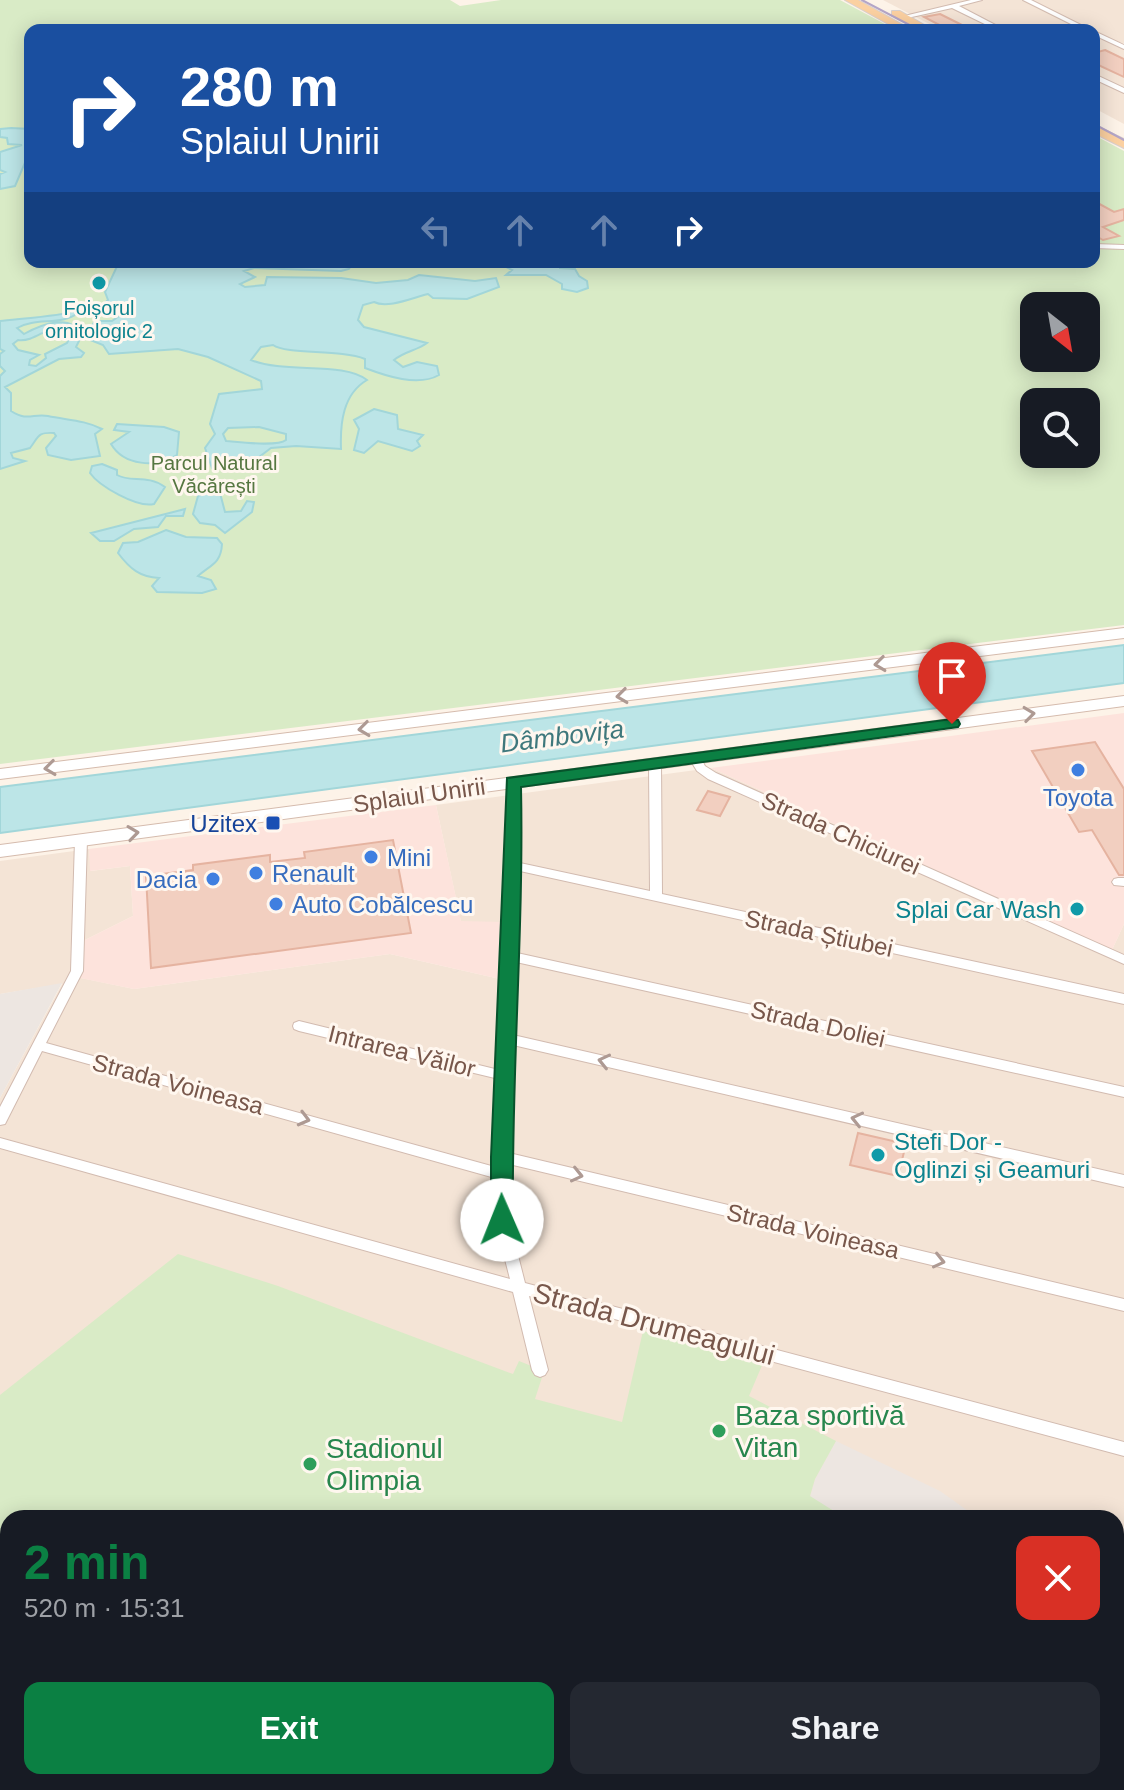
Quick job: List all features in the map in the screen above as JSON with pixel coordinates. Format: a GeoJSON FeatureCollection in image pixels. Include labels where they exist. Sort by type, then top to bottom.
{"type":"FeatureCollection","features":[{"type":"Feature","properties":{"kind":"main road"},"geometry":{"type":"LineString","coordinates":[[850,0],[896,24]]}},
{"type":"Feature","properties":{"kind":"main road"},"geometry":{"type":"LineString","coordinates":[[871,0],[916,24]]}},
{"type":"Feature","properties":{"kind":"main road"},"geometry":{"type":"LineString","coordinates":[[1100,120],[1124,133]]}},
{"type":"Feature","properties":{"kind":"main road"},"geometry":{"type":"LineString","coordinates":[[1100,131],[1124,144]]}},
{"type":"Feature","properties":{"kind":"main road"},"geometry":{"type":"LineString","coordinates":[[0,774],[1124,633]]}},
{"type":"Feature","properties":{"kind":"main road","name":"Splaiul Unirii"},"geometry":{"type":"LineString","coordinates":[[0,851],[1124,701]]}},
{"type":"Feature","properties":{"kind":"street"},"geometry":{"type":"LineString","coordinates":[[903,17],[979,0]]}},
{"type":"Feature","properties":{"kind":"street"},"geometry":{"type":"LineString","coordinates":[[1026,0],[1076,24]]}},
{"type":"Feature","properties":{"kind":"street"},"geometry":{"type":"LineString","coordinates":[[953,6],[990,24]]}},
{"type":"Feature","properties":{"kind":"street"},"geometry":{"type":"LineString","coordinates":[[1100,36],[1124,44]]}},
{"type":"Feature","properties":{"kind":"street"},"geometry":{"type":"LineString","coordinates":[[1100,41],[1109,40]]}},
{"type":"Feature","properties":{"kind":"street"},"geometry":{"type":"LineString","coordinates":[[1100,79],[1124,91]]}},
{"type":"Feature","properties":{"kind":"street"},"geometry":{"type":"LineString","coordinates":[[1100,246],[1124,247]]}},
{"type":"Feature","properties":{"kind":"street","name":"Strada Chiciurei"},"geometry":{"type":"LineString","coordinates":[[695,758],[701,768],[712,776],[1124,960]]}},
{"type":"Feature","properties":{"kind":"street"},"geometry":{"type":"LineString","coordinates":[[655,764],[656,897]]}},
{"type":"Feature","properties":{"kind":"street"},"geometry":{"type":"LineString","coordinates":[[513,782],[514,866],[501,1174],[502,1220],[540,1370]]}},
{"type":"Feature","properties":{"kind":"street"},"geometry":{"type":"LineString","coordinates":[[0,1120],[73,982],[79,962],[81,840]]}},
{"type":"Feature","properties":{"kind":"street","name":"Strada Știubei"},"geometry":{"type":"LineString","coordinates":[[514,866],[1124,999]]}},
{"type":"Feature","properties":{"kind":"street","name":"Strada Doliei"},"geometry":{"type":"LineString","coordinates":[[511,956],[1124,1092]]}},
{"type":"Feature","properties":{"kind":"street","name":"Intrarea Văilor"},"geometry":{"type":"LineString","coordinates":[[299,1026],[505,1076]]}},
{"type":"Feature","properties":{"kind":"street"},"geometry":{"type":"LineString","coordinates":[[508,1039],[1124,1181]]}},
{"type":"Feature","properties":{"kind":"street","name":"Strada Voineasa"},"geometry":{"type":"LineString","coordinates":[[40,1046],[501,1174]]}},
{"type":"Feature","properties":{"kind":"street","name":"Strada Drumeagului"},"geometry":{"type":"LineString","coordinates":[[0,1143],[518,1287],[1124,1449]]}},
{"type":"Feature","properties":{"kind":"street","name":"Strada Voineasa"},"geometry":{"type":"LineString","coordinates":[[502,1157],[1124,1305]]}},
{"type":"Feature","properties":{"kind":"shaded area"},"geometry":{"type":"Polygon","coordinates":[[[883,0],[1124,0],[1124,43],[1117,42],[1124,47],[1124,124],[1100,111],[1100,24],[929,24],[883,0]]]}},
{"type":"Feature","properties":{"kind":"shaded area"},"geometry":{"type":"Polygon","coordinates":[[[1124,713],[1124,924],[1112,950],[711,768],[1124,713]]]}},
{"type":"Feature","properties":{"kind":"shaded area"},"geometry":{"type":"Polygon","coordinates":[[[711,768],[1112,950],[1124,924],[1124,1510],[0,1510],[0,1098],[62,984],[0,994],[0,861],[89,849],[91,871],[130,866],[133,916],[85,940],[81,978],[134,989],[390,954],[500,979],[503,922],[461,922],[436,805],[711,768]]]}},
{"type":"Feature","properties":{"kind":"shaded area"},"geometry":{"type":"Polygon","coordinates":[[[436,805],[461,921],[503,922],[500,979],[390,954],[134,989],[80,978],[85,940],[133,916],[130,866],[90,871],[89,849],[436,805]]]}},
{"type":"Feature","properties":{"kind":"shaded area"},"geometry":{"type":"Polygon","coordinates":[[[62,983],[0,1098],[0,994],[62,983]]]}},
{"type":"Feature","properties":{"kind":"shaded area"},"geometry":{"type":"Polygon","coordinates":[[[836,1441],[940,1491],[967,1510],[832,1510],[810,1497],[815,1479],[836,1441]]]}},
{"type":"Feature","properties":{"kind":"green space","name":"Parcul Natural Văcărești"},"geometry":{"type":"Polygon","coordinates":[[[0,0],[450,0],[460,6],[501,0],[840,0],[885,24],[24,24],[24,268],[1100,268],[1100,138],[1124,151],[1124,625],[0,764],[0,0]]]}},
{"type":"Feature","properties":{"kind":"green space"},"geometry":{"type":"Polygon","coordinates":[[[178,1254],[278,1286],[513,1374],[519,1361],[544,1371],[535,1399],[622,1422],[643,1331],[763,1363],[749,1396],[836,1441],[815,1479],[810,1496],[832,1510],[0,1510],[0,1395],[178,1254]]]}},
{"type":"Feature","properties":{"kind":"water"},"geometry":{"type":"Polygon","coordinates":[[[0,129],[24,129],[24,165],[15,186],[0,189],[0,174],[5,172],[0,170],[0,152],[22,145],[8,144],[7,138],[0,137],[0,129]]]}},
{"type":"Feature","properties":{"kind":"water"},"geometry":{"type":"Polygon","coordinates":[[[116,268],[254,268],[244,271],[255,277],[240,284],[245,287],[265,285],[267,277],[341,278],[376,283],[408,280],[419,275],[475,281],[496,278],[499,287],[467,299],[433,298],[428,294],[393,304],[374,302],[363,305],[358,320],[364,327],[427,343],[394,360],[403,367],[417,362],[437,366],[439,375],[431,378],[412,380],[382,374],[365,368],[365,359],[354,356],[290,350],[273,345],[261,347],[251,360],[280,366],[344,371],[367,380],[348,401],[342,419],[341,449],[271,448],[259,457],[212,468],[205,448],[215,434],[210,424],[219,394],[262,389],[261,381],[208,357],[178,349],[109,354],[103,345],[88,339],[95,321],[112,321],[126,311],[120,309],[99,314],[97,310],[108,300],[105,292],[116,268]],[[259,427],[228,428],[223,434],[226,441],[267,444],[286,440],[286,434],[259,427]]]}},
{"type":"Feature","properties":{"kind":"water"},"geometry":{"type":"Polygon","coordinates":[[[254,268],[350,268],[341,271],[254,268]]]}},
{"type":"Feature","properties":{"kind":"water"},"geometry":{"type":"Polygon","coordinates":[[[508,268],[575,269],[587,281],[588,288],[577,292],[562,289],[562,284],[546,275],[506,275],[512,270],[508,268]]]}},
{"type":"Feature","properties":{"kind":"water"},"geometry":{"type":"Polygon","coordinates":[[[78,313],[64,319],[17,328],[24,334],[56,322],[71,324],[82,335],[76,347],[84,353],[81,357],[59,359],[5,387],[11,393],[11,411],[17,414],[26,417],[43,415],[102,429],[95,434],[100,456],[71,460],[48,455],[46,448],[56,436],[45,433],[30,448],[11,453],[13,458],[25,461],[0,469],[0,376],[5,371],[0,366],[0,354],[4,351],[0,349],[0,321],[78,313]],[[54,328],[13,344],[18,350],[39,355],[30,360],[29,365],[36,366],[46,358],[45,354],[67,343],[71,335],[68,330],[54,328]]]}},
{"type":"Feature","properties":{"kind":"water"},"geometry":{"type":"Polygon","coordinates":[[[374,409],[397,415],[398,429],[423,435],[417,441],[420,446],[412,451],[378,441],[364,453],[354,450],[359,429],[354,420],[374,409]]]}},
{"type":"Feature","properties":{"kind":"water"},"geometry":{"type":"Polygon","coordinates":[[[117,424],[164,427],[179,432],[177,455],[150,463],[124,457],[111,444],[129,432],[114,430],[117,424]]]}},
{"type":"Feature","properties":{"kind":"water"},"geometry":{"type":"Polygon","coordinates":[[[102,464],[117,470],[117,475],[122,477],[152,481],[165,487],[154,504],[138,503],[110,490],[90,473],[92,466],[102,464]]]}},
{"type":"Feature","properties":{"kind":"water"},"geometry":{"type":"Polygon","coordinates":[[[212,490],[220,493],[225,512],[241,511],[247,501],[254,502],[252,512],[225,533],[215,525],[200,523],[193,514],[198,496],[212,490]]]}},
{"type":"Feature","properties":{"kind":"water"},"geometry":{"type":"Polygon","coordinates":[[[185,509],[183,516],[166,516],[158,527],[134,529],[114,541],[100,541],[91,533],[185,509]]]}},
{"type":"Feature","properties":{"kind":"water"},"geometry":{"type":"Polygon","coordinates":[[[166,530],[186,537],[217,538],[222,544],[220,556],[198,576],[211,580],[216,589],[202,593],[157,592],[152,586],[159,578],[136,571],[118,553],[123,543],[138,542],[166,530]]]}},
{"type":"Feature","properties":{"kind":"water","name":"Dâmbovița"},"geometry":{"type":"Polygon","coordinates":[[[1124,645],[1124,683],[0,833],[0,787],[1124,645]]]}},
{"type":"Feature","properties":{"kind":"building"},"geometry":{"type":"Polygon","coordinates":[[[940,14],[960,24],[937,24],[924,17],[940,14]]]}},
{"type":"Feature","properties":{"kind":"building"},"geometry":{"type":"Polygon","coordinates":[[[1105,50],[1124,59],[1124,77],[1100,66],[1100,51],[1105,50]]]}},
{"type":"Feature","properties":{"kind":"building"},"geometry":{"type":"Polygon","coordinates":[[[1100,204],[1114,212],[1124,209],[1124,220],[1103,227],[1119,236],[1100,238],[1100,204]]]}},
{"type":"Feature","properties":{"kind":"building","name":"Toyota"},"geometry":{"type":"Polygon","coordinates":[[[1095,742],[1124,789],[1124,875],[1119,875],[1092,830],[1079,832],[1032,751],[1095,742]]]}},
{"type":"Feature","properties":{"kind":"building"},"geometry":{"type":"Polygon","coordinates":[[[708,791],[730,797],[720,816],[697,810],[708,791]]]}},
{"type":"Feature","properties":{"kind":"building","name":"Auto Cobălcescu"},"geometry":{"type":"Polygon","coordinates":[[[393,840],[411,933],[151,968],[146,876],[193,870],[193,865],[270,855],[270,862],[305,858],[304,852],[393,840]]]}},
{"type":"Feature","properties":{"kind":"building","name":"Stefi Dor - Oglinzi și Geamuri"},"geometry":{"type":"Polygon","coordinates":[[[858,1133],[906,1144],[898,1176],[850,1165],[858,1133]]]}},
{"type":"Feature","properties":{"kind":"tram line"},"geometry":{"type":"LineString","coordinates":[[862,0],[908,24]]}},
{"type":"Feature","properties":{"kind":"tram line"},"geometry":{"type":"LineString","coordinates":[[1100,127],[1124,140]]}},
{"type":"Feature","properties":{"kind":"place","name":"Foișorul ornitologic 2"},"geometry":{"type":"Point","coordinates":[99,283]}},
{"type":"Feature","properties":{"kind":"place","name":"Toyota"},"geometry":{"type":"Point","coordinates":[1078,770]}},
{"type":"Feature","properties":{"kind":"place","name":"Uzitex"},"geometry":{"type":"Point","coordinates":[273,823]}},
{"type":"Feature","properties":{"kind":"place","name":"Mini"},"geometry":{"type":"Point","coordinates":[371,857]}},
{"type":"Feature","properties":{"kind":"place","name":"Renault"},"geometry":{"type":"Point","coordinates":[256,873]}},
{"type":"Feature","properties":{"kind":"place","name":"Dacia"},"geometry":{"type":"Point","coordinates":[213,879]}},
{"type":"Feature","properties":{"kind":"place","name":"Auto Cobălcescu"},"geometry":{"type":"Point","coordinates":[276,904]}},
{"type":"Feature","properties":{"kind":"place","name":"Splai Car Wash"},"geometry":{"type":"Point","coordinates":[1077,909]}},
{"type":"Feature","properties":{"kind":"place","name":"Stefi Dor - Oglinzi și Geamuri"},"geometry":{"type":"Point","coordinates":[878,1155]}},
{"type":"Feature","properties":{"kind":"place","name":"Baza sportivă Vitan"},"geometry":{"type":"Point","coordinates":[719,1431]}},
{"type":"Feature","properties":{"kind":"place","name":"Stadionul Olimpia"},"geometry":{"type":"Point","coordinates":[310,1464]}},
{"type":"Feature","properties":{"kind":"route"},"geometry":{"type":"LineString","coordinates":[[502,1220],[514,866],[513,782],[952,724]]}}]}
